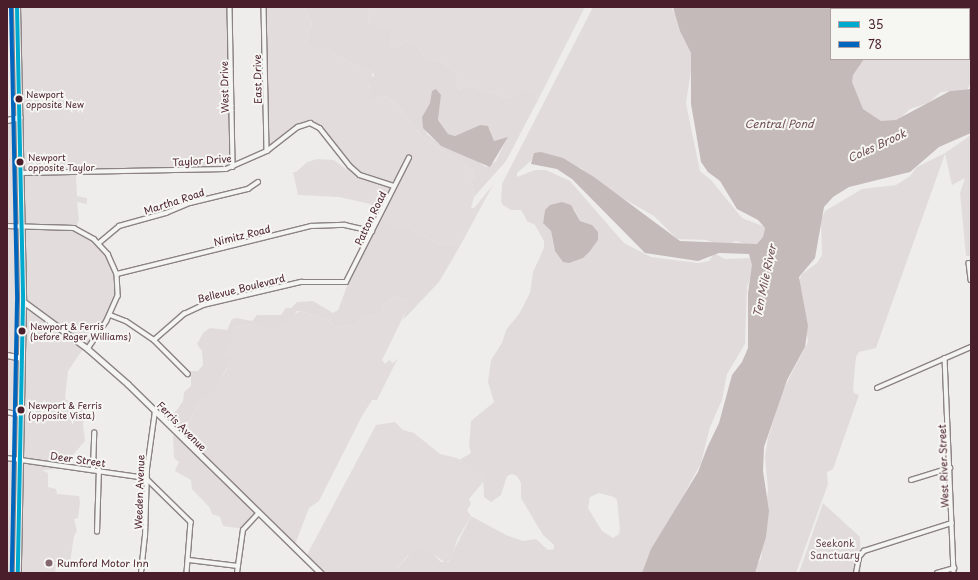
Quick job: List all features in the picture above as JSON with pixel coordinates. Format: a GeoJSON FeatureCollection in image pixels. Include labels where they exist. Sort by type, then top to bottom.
{"type":"FeatureCollection","features":[{"type":"Feature","properties":{"kind":"main road"},"geometry":{"type":"LineString","coordinates":[[17,7],[23,301],[18,573]]}},
{"type":"Feature","properties":{"kind":"street","name":"West Drive"},"geometry":{"type":"LineString","coordinates":[[230,7],[233,167]]}},
{"type":"Feature","properties":{"kind":"street","name":"East Drive"},"geometry":{"type":"LineString","coordinates":[[264,7],[267,151]]}},
{"type":"Feature","properties":{"kind":"street"},"geometry":{"type":"LineString","coordinates":[[7,120],[20,117]]}},
{"type":"Feature","properties":{"kind":"street","name":"Taylor Drive"},"geometry":{"type":"LineString","coordinates":[[21,173],[233,167],[267,151],[298,126],[310,123],[320,128],[360,175],[394,186]]}},
{"type":"Feature","properties":{"kind":"street","name":"Patton Road"},"geometry":{"type":"LineString","coordinates":[[343,283],[349,277],[409,158]]}},
{"type":"Feature","properties":{"kind":"street","name":"Martha Road"},"geometry":{"type":"LineString","coordinates":[[99,243],[119,226],[166,213],[190,203],[248,189],[258,182]]}},
{"type":"Feature","properties":{"kind":"street","name":"Nimitz Road"},"geometry":{"type":"LineString","coordinates":[[116,274],[311,226],[345,225],[372,231]]}},
{"type":"Feature","properties":{"kind":"street"},"geometry":{"type":"LineString","coordinates":[[7,226],[74,228],[99,243],[108,254],[116,274],[118,296],[110,315],[88,349]]}},
{"type":"Feature","properties":{"kind":"street"},"geometry":{"type":"LineString","coordinates":[[969,263],[971,280]]}},
{"type":"Feature","properties":{"kind":"street","name":"Bellevue Boulevard"},"geometry":{"type":"LineString","coordinates":[[154,340],[184,314],[204,305],[301,282],[343,283]]}},
{"type":"Feature","properties":{"kind":"street","name":"Ferris Avenue"},"geometry":{"type":"LineString","coordinates":[[23,301],[29,302],[88,349],[155,411],[321,573]]}},
{"type":"Feature","properties":{"kind":"street"},"geometry":{"type":"LineString","coordinates":[[110,315],[126,321],[154,340],[188,374]]}},
{"type":"Feature","properties":{"kind":"street"},"geometry":{"type":"LineString","coordinates":[[877,388],[971,347]]}},
{"type":"Feature","properties":{"kind":"street"},"geometry":{"type":"LineString","coordinates":[[7,355],[22,358]]}},
{"type":"Feature","properties":{"kind":"street","name":"West River Street"},"geometry":{"type":"LineString","coordinates":[[945,358],[954,573]]}},
{"type":"Feature","properties":{"kind":"street","name":"Weeden Avenue"},"geometry":{"type":"LineString","coordinates":[[141,573],[145,537],[146,478],[155,411]]}},
{"type":"Feature","properties":{"kind":"street"},"geometry":{"type":"LineString","coordinates":[[7,412],[21,415]]}},
{"type":"Feature","properties":{"kind":"street"},"geometry":{"type":"LineString","coordinates":[[93,469],[94,433]]}},
{"type":"Feature","properties":{"kind":"street","name":"Deer Street"},"geometry":{"type":"LineString","coordinates":[[7,458],[93,469],[146,478]]}},
{"type":"Feature","properties":{"kind":"street"},"geometry":{"type":"LineString","coordinates":[[911,480],[950,468]]}},
{"type":"Feature","properties":{"kind":"street"},"geometry":{"type":"LineString","coordinates":[[97,532],[99,470]]}},
{"type":"Feature","properties":{"kind":"street"},"geometry":{"type":"LineString","coordinates":[[146,478],[189,519],[189,560],[187,573]]}},
{"type":"Feature","properties":{"kind":"street"},"geometry":{"type":"LineString","coordinates":[[237,573],[243,530],[259,513]]}},
{"type":"Feature","properties":{"kind":"street"},"geometry":{"type":"LineString","coordinates":[[856,573],[859,557],[870,549],[952,523]]}},
{"type":"Feature","properties":{"kind":"street"},"geometry":{"type":"LineString","coordinates":[[189,560],[238,566]]}},
{"type":"Feature","properties":{"kind":"street"},"geometry":{"type":"LineString","coordinates":[[937,573],[954,568]]}},
{"type":"Feature","properties":{"kind":"shaded area"},"geometry":{"type":"Polygon","coordinates":[[[18,7],[230,7],[233,168],[227,171],[76,174],[77,196],[87,198],[87,204],[77,202],[79,220],[74,231],[94,242],[108,260],[114,276],[114,295],[109,311],[68,371],[65,399],[87,410],[83,424],[85,441],[73,455],[69,455],[65,467],[56,466],[56,469],[42,470],[48,473],[48,487],[56,489],[57,494],[79,496],[80,502],[78,518],[74,519],[77,531],[74,536],[70,563],[56,564],[55,573],[7,573],[7,458],[19,460],[21,416],[7,412],[7,122],[19,119],[18,7]]]}},
{"type":"Feature","properties":{"kind":"shaded area"},"geometry":{"type":"Polygon","coordinates":[[[264,7],[304,7],[312,24],[305,42],[313,47],[324,47],[346,61],[373,72],[369,87],[374,99],[386,96],[395,102],[421,135],[472,170],[475,177],[468,183],[473,185],[474,197],[471,208],[474,208],[493,185],[460,246],[437,243],[404,225],[395,229],[379,218],[383,209],[370,204],[339,197],[298,195],[293,172],[296,172],[307,162],[317,159],[334,160],[346,169],[349,166],[319,129],[312,125],[303,126],[268,150],[264,7]]]}},
{"type":"Feature","properties":{"kind":"shaded area"},"geometry":{"type":"Polygon","coordinates":[[[370,7],[585,7],[538,100],[536,95],[515,94],[506,98],[469,86],[459,89],[455,83],[460,75],[444,64],[423,55],[418,44],[407,40],[395,48],[389,47],[392,35],[368,22],[370,7]]]}},
{"type":"Feature","properties":{"kind":"shaded area"},"geometry":{"type":"Polygon","coordinates":[[[396,296],[409,301],[409,305],[382,360],[385,364],[389,360],[393,363],[398,358],[377,400],[372,400],[362,416],[319,501],[309,508],[294,547],[259,515],[244,529],[223,526],[220,517],[212,514],[210,508],[192,489],[191,480],[175,471],[179,462],[174,458],[173,437],[182,432],[202,399],[214,390],[227,369],[224,353],[234,327],[253,324],[263,326],[301,311],[330,321],[336,328],[349,324],[355,326],[360,319],[382,314],[384,305],[396,296]]]}},
{"type":"Feature","properties":{"kind":"shaded area"},"geometry":{"type":"Polygon","coordinates":[[[395,422],[403,430],[414,433],[440,454],[457,458],[483,477],[484,481],[469,499],[471,504],[467,510],[471,516],[457,540],[452,556],[446,563],[434,555],[408,555],[393,573],[319,573],[306,560],[309,551],[376,425],[395,422]]]}},
{"type":"Feature","properties":{"kind":"green space"},"geometry":{"type":"Polygon","coordinates":[[[304,7],[370,7],[368,22],[390,31],[392,35],[389,47],[395,48],[407,40],[418,44],[423,55],[444,64],[460,75],[455,83],[459,89],[469,86],[506,98],[524,90],[534,91],[538,100],[506,161],[474,197],[473,185],[468,183],[475,177],[472,170],[421,135],[395,102],[386,96],[370,100],[369,78],[374,76],[373,72],[346,61],[324,47],[313,47],[305,42],[312,24],[304,7]],[[440,101],[430,103],[422,117],[427,134],[441,146],[478,161],[486,167],[496,161],[507,138],[494,141],[491,139],[490,129],[480,125],[455,136],[448,134],[438,121],[440,101]]]}},
{"type":"Feature","properties":{"kind":"green space"},"geometry":{"type":"Polygon","coordinates":[[[593,7],[671,7],[683,27],[693,58],[686,103],[700,171],[711,180],[742,218],[765,227],[762,243],[751,246],[736,241],[722,247],[706,240],[677,239],[654,216],[607,189],[581,168],[533,159],[517,173],[517,177],[535,170],[546,170],[570,181],[624,243],[651,257],[698,263],[709,261],[714,253],[725,259],[752,258],[753,270],[747,287],[745,344],[727,374],[722,400],[710,427],[701,463],[671,518],[649,573],[393,573],[416,547],[434,555],[441,562],[448,562],[471,516],[506,535],[523,541],[536,539],[548,550],[554,549],[554,545],[543,535],[521,498],[521,483],[517,476],[512,474],[507,476],[501,495],[491,502],[484,497],[483,477],[459,460],[471,453],[469,446],[471,421],[494,402],[488,382],[491,360],[502,343],[506,330],[519,314],[530,293],[533,272],[544,248],[544,241],[535,225],[527,221],[521,210],[511,210],[501,202],[502,184],[593,7]],[[574,209],[545,210],[543,222],[551,231],[554,248],[560,256],[592,225],[580,221],[574,209]],[[599,493],[590,497],[588,508],[602,531],[613,538],[619,534],[620,529],[617,500],[614,497],[599,493]]]}},
{"type":"Feature","properties":{"kind":"green space"},"geometry":{"type":"Polygon","coordinates":[[[971,7],[971,80],[968,89],[941,92],[928,103],[910,109],[896,122],[870,124],[849,85],[850,78],[861,60],[970,60],[969,8],[971,7]]]}},
{"type":"Feature","properties":{"kind":"green space"},"geometry":{"type":"Polygon","coordinates":[[[971,135],[971,256],[966,256],[960,193],[965,178],[952,185],[945,154],[876,348],[859,352],[856,357],[853,388],[854,393],[859,395],[833,469],[827,472],[828,484],[796,573],[750,573],[761,559],[768,489],[765,457],[768,438],[782,392],[808,342],[799,281],[802,274],[817,263],[822,255],[821,220],[825,211],[862,189],[896,185],[910,176],[917,167],[945,153],[971,135]]]}},
{"type":"Feature","properties":{"kind":"green space"},"geometry":{"type":"Polygon","coordinates":[[[379,218],[395,228],[404,225],[437,243],[460,246],[439,282],[403,320],[409,301],[396,296],[384,305],[382,314],[360,319],[355,326],[349,324],[336,328],[330,321],[297,311],[279,327],[265,328],[253,324],[234,327],[231,344],[224,355],[231,356],[231,360],[222,377],[211,396],[202,399],[182,432],[173,437],[175,433],[164,422],[177,410],[183,401],[184,392],[191,386],[191,377],[186,371],[198,371],[203,365],[202,351],[197,344],[203,333],[210,328],[227,330],[232,319],[237,318],[252,321],[257,315],[281,315],[286,308],[291,308],[297,302],[313,301],[333,313],[338,310],[352,273],[379,218]]]}},
{"type":"Feature","properties":{"kind":"green space","name":"Seekonk Sanctuary"},"geometry":{"type":"Polygon","coordinates":[[[823,503],[860,537],[861,573],[799,573],[823,503]]]}},
{"type":"Feature","properties":{"kind":"water","name":"Central Pond"},"geometry":{"type":"Polygon","coordinates":[[[673,7],[967,7],[830,8],[830,60],[863,60],[853,75],[852,82],[863,109],[881,121],[896,120],[950,91],[971,89],[971,133],[939,147],[910,172],[849,187],[833,197],[824,207],[815,258],[799,277],[808,326],[805,347],[787,380],[764,447],[763,471],[769,511],[766,537],[755,573],[642,573],[651,549],[698,472],[719,423],[732,375],[742,362],[748,348],[748,293],[752,265],[749,254],[719,253],[698,261],[645,253],[572,179],[557,169],[531,164],[534,153],[541,152],[563,158],[594,177],[680,241],[757,244],[763,237],[765,228],[758,220],[737,209],[720,181],[708,172],[701,162],[691,104],[691,53],[680,31],[673,7]]]}},
{"type":"Feature","properties":{"kind":"water"},"geometry":{"type":"Polygon","coordinates":[[[436,89],[441,95],[438,120],[448,134],[455,136],[480,125],[488,126],[494,141],[508,137],[490,167],[441,146],[423,128],[422,117],[430,103],[432,91],[436,89]]]}},
{"type":"Feature","properties":{"kind":"water"},"geometry":{"type":"Polygon","coordinates":[[[562,202],[571,205],[580,221],[592,225],[598,232],[598,240],[590,251],[583,258],[569,263],[563,262],[555,251],[551,231],[543,223],[545,210],[550,205],[562,202]]]}},
{"type":"Feature","properties":{"kind":"transit line","name":"78"},"geometry":{"type":"LineString","coordinates":[[11,7],[17,301],[12,573]]}},
{"type":"Feature","properties":{"kind":"transit line","name":"35"},"geometry":{"type":"LineString","coordinates":[[17,7],[23,301],[18,573]]}},
{"type":"Feature","properties":{"kind":"place","name":"Newport opposite New"},"geometry":{"type":"Point","coordinates":[19,99]}},
{"type":"Feature","properties":{"kind":"place","name":"Newport opposite Taylor"},"geometry":{"type":"Point","coordinates":[20,162]}},
{"type":"Feature","properties":{"kind":"place","name":"Newport & Ferris (before Roger Williams)"},"geometry":{"type":"Point","coordinates":[22,331]}},
{"type":"Feature","properties":{"kind":"place","name":"Newport & Ferris (opposite Vista)"},"geometry":{"type":"Point","coordinates":[21,410]}},
{"type":"Feature","properties":{"kind":"place","name":"Rumford Motor Inn"},"geometry":{"type":"Point","coordinates":[49,563]}},
{"type":"Feature","properties":{"kind":"water label","name":"Coles Brook"},"geometry":{"type":"Point","coordinates":[877,146]}},
{"type":"Feature","properties":{"kind":"water label","name":"Ten Mile River"},"geometry":{"type":"Point","coordinates":[765,281]}}]}
